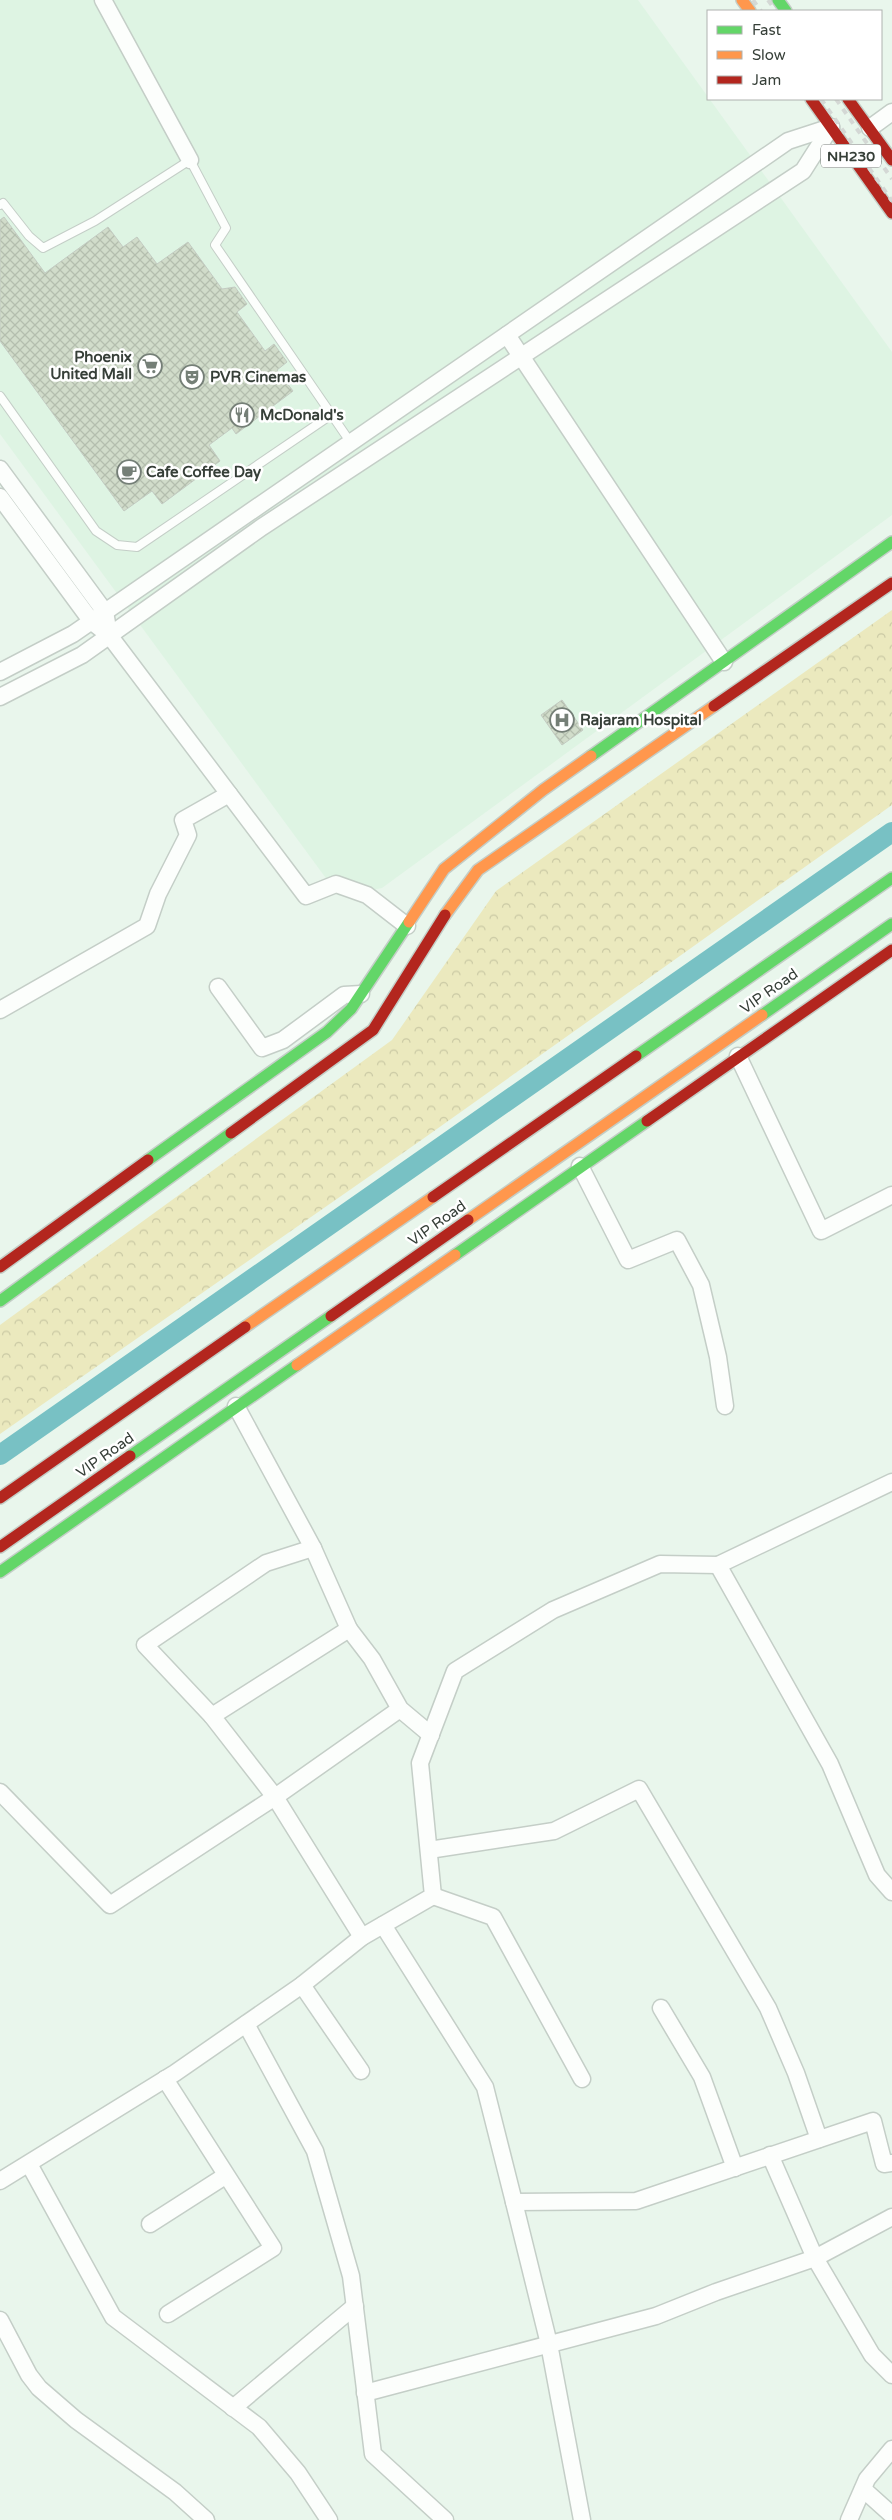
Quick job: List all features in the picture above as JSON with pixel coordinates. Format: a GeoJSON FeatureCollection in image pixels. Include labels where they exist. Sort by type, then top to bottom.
{"type":"FeatureCollection","features":[{"type":"Feature","properties":{"kind":"main road","name":"NH230"},"geometry":{"type":"LineString","coordinates":[[812,100],[892,213]]}},
{"type":"Feature","properties":{"kind":"main road","name":"NH230"},"geometry":{"type":"LineString","coordinates":[[849,100],[892,160]]}},
{"type":"Feature","properties":{"kind":"main road"},"geometry":{"type":"LineString","coordinates":[[0,1301],[373,1030],[387,978],[407,926],[444,869],[543,790],[892,542]]}},
{"type":"Feature","properties":{"kind":"main road"},"geometry":{"type":"LineString","coordinates":[[0,1266],[327,1032],[351,1009],[361,994],[387,978],[449,908],[478,870],[892,583]]}},
{"type":"Feature","properties":{"kind":"main road","name":"VIP Road"},"geometry":{"type":"LineString","coordinates":[[0,1498],[892,878]]}},
{"type":"Feature","properties":{"kind":"main road","name":"VIP Road"},"geometry":{"type":"LineString","coordinates":[[0,1547],[892,924]]}},
{"type":"Feature","properties":{"kind":"main road"},"geometry":{"type":"LineString","coordinates":[[0,1572],[892,950]]}},
{"type":"Feature","properties":{"kind":"main road"},"geometry":{"type":"LineString","coordinates":[[486,1207],[498,1223]]}},
{"type":"Feature","properties":{"kind":"street"},"geometry":{"type":"LineString","coordinates":[[103,0],[190,160]]}},
{"type":"Feature","properties":{"kind":"street"},"geometry":{"type":"LineString","coordinates":[[870,128],[892,112]]}},
{"type":"Feature","properties":{"kind":"street"},"geometry":{"type":"LineString","coordinates":[[0,672],[73,634],[99,617],[788,142],[831,127]]}},
{"type":"Feature","properties":{"kind":"street"},"geometry":{"type":"LineString","coordinates":[[0,697],[82,655],[262,527],[803,171],[831,127]]}},
{"type":"Feature","properties":{"kind":"street"},"geometry":{"type":"LineString","coordinates":[[507,335],[724,662]]}},
{"type":"Feature","properties":{"kind":"street"},"geometry":{"type":"LineString","coordinates":[[0,469],[110,635],[306,896],[336,884],[367,895],[407,926]]}},
{"type":"Feature","properties":{"kind":"street"},"geometry":{"type":"LineString","coordinates":[[0,497],[99,617]]}},
{"type":"Feature","properties":{"kind":"street"},"geometry":{"type":"LineString","coordinates":[[3,1003],[147,926],[158,894],[188,836],[182,820],[230,794]]}},
{"type":"Feature","properties":{"kind":"street"},"geometry":{"type":"LineString","coordinates":[[218,988],[262,1048],[283,1040],[344,995],[361,994]]}},
{"type":"Feature","properties":{"kind":"street"},"geometry":{"type":"LineString","coordinates":[[738,1056],[821,1232],[892,1195]]}},
{"type":"Feature","properties":{"kind":"street"},"geometry":{"type":"LineString","coordinates":[[580,1166],[628,1260],[677,1240],[701,1285],[718,1357],[725,1406]]}},
{"type":"Feature","properties":{"kind":"street"},"geometry":{"type":"LineString","coordinates":[[236,1406],[313,1548],[349,1628],[372,1660],[400,1709],[431,1735]]}},
{"type":"Feature","properties":{"kind":"street"},"geometry":{"type":"LineString","coordinates":[[433,1896],[420,1763],[455,1672],[553,1610],[660,1564],[718,1565],[892,1482]]}},
{"type":"Feature","properties":{"kind":"street"},"geometry":{"type":"LineString","coordinates":[[313,1548],[266,1563],[145,1645],[212,1716],[275,1797],[362,1937]]}},
{"type":"Feature","properties":{"kind":"street"},"geometry":{"type":"LineString","coordinates":[[718,1565],[830,1764],[876,1875],[892,1892]]}},
{"type":"Feature","properties":{"kind":"street"},"geometry":{"type":"LineString","coordinates":[[212,1716],[349,1628]]}},
{"type":"Feature","properties":{"kind":"street"},"geometry":{"type":"LineString","coordinates":[[0,1792],[110,1905],[275,1797],[400,1709]]}},
{"type":"Feature","properties":{"kind":"street"},"geometry":{"type":"LineString","coordinates":[[429,1850],[554,1831],[639,1789],[768,2008],[796,2073],[820,2139]]}},
{"type":"Feature","properties":{"kind":"street"},"geometry":{"type":"LineString","coordinates":[[0,2180],[165,2079],[302,1985],[362,1937],[433,1896],[494,1917],[582,2079]]}},
{"type":"Feature","properties":{"kind":"street"},"geometry":{"type":"LineString","coordinates":[[384,1925],[485,2087],[549,2344],[582,2520]]}},
{"type":"Feature","properties":{"kind":"street"},"geometry":{"type":"LineString","coordinates":[[302,1985],[361,2071]]}},
{"type":"Feature","properties":{"kind":"street"},"geometry":{"type":"LineString","coordinates":[[661,2008],[702,2077],[735,2168]]}},
{"type":"Feature","properties":{"kind":"street"},"geometry":{"type":"LineString","coordinates":[[246,2024],[315,2151],[351,2276],[373,2454],[445,2520]]}},
{"type":"Feature","properties":{"kind":"street"},"geometry":{"type":"LineString","coordinates":[[165,2079],[225,2176],[273,2248],[168,2314]]}},
{"type":"Feature","properties":{"kind":"street"},"geometry":{"type":"LineString","coordinates":[[514,2202],[636,2201],[873,2120],[884,2164],[892,2163]]}},
{"type":"Feature","properties":{"kind":"street"},"geometry":{"type":"LineString","coordinates":[[770,2156],[815,2258],[872,2355],[892,2375]]}},
{"type":"Feature","properties":{"kind":"street"},"geometry":{"type":"LineString","coordinates":[[29,2164],[113,2317],[260,2428],[298,2473],[329,2520]]}},
{"type":"Feature","properties":{"kind":"street"},"geometry":{"type":"LineString","coordinates":[[150,2224],[225,2176]]}},
{"type":"Feature","properties":{"kind":"street"},"geometry":{"type":"LineString","coordinates":[[365,2393],[656,2316],[716,2292],[815,2258],[892,2217]]}},
{"type":"Feature","properties":{"kind":"street"},"geometry":{"type":"LineString","coordinates":[[233,2408],[355,2306]]}},
{"type":"Feature","properties":{"kind":"street"},"geometry":{"type":"LineString","coordinates":[[0,2320],[39,2388],[76,2420],[175,2492],[206,2520]]}},
{"type":"Feature","properties":{"kind":"street"},"geometry":{"type":"LineString","coordinates":[[849,2520],[867,2479],[892,2449]]}},
{"type":"Feature","properties":{"kind":"street"},"geometry":{"type":"LineString","coordinates":[[863,2489],[892,2515]]}},
{"type":"Feature","properties":{"kind":"lane"},"geometry":{"type":"LineString","coordinates":[[0,205],[2,203],[29,236],[43,248],[96,221],[190,160],[226,228],[215,245],[351,443]]}},
{"type":"Feature","properties":{"kind":"lane"},"geometry":{"type":"LineString","coordinates":[[0,396],[96,531],[118,545],[138,547],[331,415]]}},
{"type":"Feature","properties":{"kind":"shaded area"},"geometry":{"type":"Polygon","coordinates":[[[0,0],[638,0],[707,96],[707,100],[710,100],[892,352],[892,515],[382,888],[339,896],[0,434],[0,0]]]}},
{"type":"Feature","properties":{"kind":"green space"},"geometry":{"type":"Polygon","coordinates":[[[892,610],[892,805],[420,1141],[0,1434],[0,1325],[392,1040],[496,891],[892,610]]]}},
{"type":"Feature","properties":{"kind":"building","name":"Phoenix United Mall"},"geometry":{"type":"Polygon","coordinates":[[[4,217],[45,273],[108,227],[123,247],[137,237],[157,264],[188,242],[222,289],[235,287],[247,304],[237,312],[265,351],[274,344],[287,362],[277,370],[293,391],[236,434],[232,428],[209,445],[220,461],[162,504],[152,491],[124,511],[0,341],[0,220],[4,217]]]}},
{"type":"Feature","properties":{"kind":"building"},"geometry":{"type":"Polygon","coordinates":[[[562,700],[583,730],[562,745],[541,715],[562,700]]]}},
{"type":"Feature","properties":{"kind":"waterway"},"geometry":{"type":"LineString","coordinates":[[0,1455],[892,832]]}},
{"type":"Feature","properties":{"kind":"railway"},"geometry":{"type":"LineString","coordinates":[[753,0],[760,10]]}},
{"type":"Feature","properties":{"kind":"railway"},"geometry":{"type":"LineString","coordinates":[[768,0],[775,10]]}},
{"type":"Feature","properties":{"kind":"railway"},"geometry":{"type":"LineString","coordinates":[[822,100],[892,201]]}},
{"type":"Feature","properties":{"kind":"railway"},"geometry":{"type":"LineString","coordinates":[[837,100],[892,179]]}},
{"type":"Feature","properties":{"kind":"traffic: fast"},"geometry":{"type":"LineString","coordinates":[[778,0],[785,10]]}},
{"type":"Feature","properties":{"kind":"traffic: fast"},"geometry":{"type":"LineString","coordinates":[[591,756],[892,542]]}},
{"type":"Feature","properties":{"kind":"traffic: fast"},"geometry":{"type":"LineString","coordinates":[[636,1056],[892,878]]}},
{"type":"Feature","properties":{"kind":"traffic: fast"},"geometry":{"type":"LineString","coordinates":[[148,1160],[327,1032],[351,1009],[409,922]]}},
{"type":"Feature","properties":{"kind":"traffic: fast"},"geometry":{"type":"LineString","coordinates":[[762,1015],[892,924]]}},
{"type":"Feature","properties":{"kind":"traffic: fast"},"geometry":{"type":"LineString","coordinates":[[455,1255],[647,1121]]}},
{"type":"Feature","properties":{"kind":"traffic: fast"},"geometry":{"type":"LineString","coordinates":[[0,1301],[231,1133]]}},
{"type":"Feature","properties":{"kind":"traffic: fast"},"geometry":{"type":"LineString","coordinates":[[130,1456],[331,1316]]}},
{"type":"Feature","properties":{"kind":"traffic: fast"},"geometry":{"type":"LineString","coordinates":[[0,1572],[297,1365]]}},
{"type":"Feature","properties":{"kind":"traffic: slow"},"geometry":{"type":"LineString","coordinates":[[742,0],[749,10]]}},
{"type":"Feature","properties":{"kind":"traffic: slow"},"geometry":{"type":"LineString","coordinates":[[445,915],[478,870],[714,706]]}},
{"type":"Feature","properties":{"kind":"traffic: slow"},"geometry":{"type":"LineString","coordinates":[[409,922],[444,869],[543,790],[591,756]]}},
{"type":"Feature","properties":{"kind":"traffic: slow"},"geometry":{"type":"LineString","coordinates":[[468,1220],[762,1015]]}},
{"type":"Feature","properties":{"kind":"traffic: slow"},"geometry":{"type":"LineString","coordinates":[[245,1327],[433,1197]]}},
{"type":"Feature","properties":{"kind":"traffic: slow"},"geometry":{"type":"LineString","coordinates":[[297,1365],[455,1255]]}},
{"type":"Feature","properties":{"kind":"traffic: jam"},"geometry":{"type":"LineString","coordinates":[[812,100],[892,213]]}},
{"type":"Feature","properties":{"kind":"traffic: jam"},"geometry":{"type":"LineString","coordinates":[[849,100],[892,160]]}},
{"type":"Feature","properties":{"kind":"traffic: jam"},"geometry":{"type":"LineString","coordinates":[[714,706],[892,583]]}},
{"type":"Feature","properties":{"kind":"traffic: jam"},"geometry":{"type":"LineString","coordinates":[[231,1133],[373,1030],[445,915]]}},
{"type":"Feature","properties":{"kind":"traffic: jam"},"geometry":{"type":"LineString","coordinates":[[647,1121],[892,950]]}},
{"type":"Feature","properties":{"kind":"traffic: jam"},"geometry":{"type":"LineString","coordinates":[[433,1197],[636,1056]]}},
{"type":"Feature","properties":{"kind":"traffic: jam"},"geometry":{"type":"LineString","coordinates":[[0,1267],[148,1160]]}},
{"type":"Feature","properties":{"kind":"traffic: jam"},"geometry":{"type":"LineString","coordinates":[[331,1316],[468,1220]]}},
{"type":"Feature","properties":{"kind":"traffic: jam"},"geometry":{"type":"LineString","coordinates":[[0,1498],[245,1327]]}},
{"type":"Feature","properties":{"kind":"traffic: jam"},"geometry":{"type":"LineString","coordinates":[[0,1547],[130,1456]]}},
{"type":"Feature","properties":{"kind":"place","name":"Phoenix United Mall"},"geometry":{"type":"Point","coordinates":[150,366]}},
{"type":"Feature","properties":{"kind":"place","name":"PVR Cinemas"},"geometry":{"type":"Point","coordinates":[192,377]}},
{"type":"Feature","properties":{"kind":"place","name":"McDonald's"},"geometry":{"type":"Point","coordinates":[242,415]}},
{"type":"Feature","properties":{"kind":"place","name":"Cafe Coffee Day"},"geometry":{"type":"Point","coordinates":[129,472]}},
{"type":"Feature","properties":{"kind":"place","name":"Rajaram Hospital"},"geometry":{"type":"Point","coordinates":[562,720]}}]}
